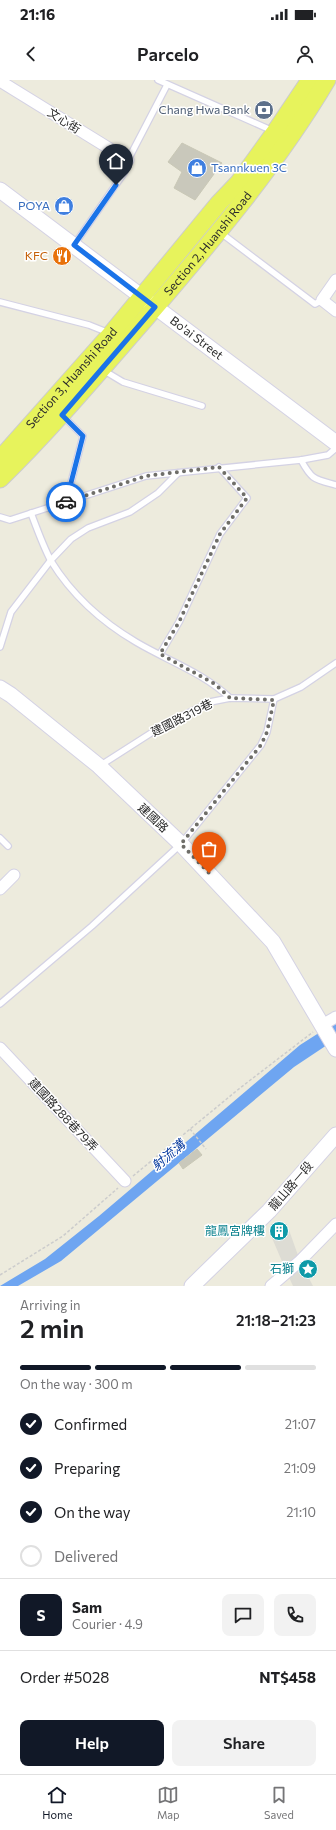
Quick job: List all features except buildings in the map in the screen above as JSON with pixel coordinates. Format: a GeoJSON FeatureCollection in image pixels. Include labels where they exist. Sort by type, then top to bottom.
{"type":"FeatureCollection","features":[{"type":"Feature","properties":{"kind":"main road","name":"Section 2, Huanshi Road"},"geometry":{"type":"LineString","coordinates":[[149,302],[219,203],[239,182],[310,80]]}},
{"type":"Feature","properties":{"kind":"main road","name":"Section 2, Huanshi Road"},"geometry":{"type":"LineString","coordinates":[[149,302],[219,232],[251,192],[299,126],[327,80]]}},
{"type":"Feature","properties":{"kind":"main road","name":"Section 3, Huanshi Road"},"geometry":{"type":"LineString","coordinates":[[0,459],[111,334],[149,302]]}},
{"type":"Feature","properties":{"kind":"main road","name":"Section 3, Huanshi Road"},"geometry":{"type":"LineString","coordinates":[[0,479],[62,415],[101,369],[149,302]]}},
{"type":"Feature","properties":{"kind":"street","name":"文心街"},"geometry":{"type":"LineString","coordinates":[[0,81],[128,160]]}},
{"type":"Feature","properties":{"kind":"street","name":"Bo'ai Street"},"geometry":{"type":"LineString","coordinates":[[0,190],[336,443]]}},
{"type":"Feature","properties":{"kind":"street"},"geometry":{"type":"LineString","coordinates":[[336,280],[322,300],[336,311]]}},
{"type":"Feature","properties":{"kind":"street","name":"建國路"},"geometry":{"type":"LineString","coordinates":[[0,688],[11,695],[99,766],[181,844],[273,942],[334,1046]]}},
{"type":"Feature","properties":{"kind":"street"},"geometry":{"type":"LineString","coordinates":[[0,889],[14,875]]}},
{"type":"Feature","properties":{"kind":"street"},"geometry":{"type":"LineString","coordinates":[[323,1026],[336,1017]]}},
{"type":"Feature","properties":{"kind":"street","name":"建國路288巷79弄"},"geometry":{"type":"LineString","coordinates":[[0,1048],[125,1182]]}},
{"type":"Feature","properties":{"kind":"street","name":"龍山路一段"},"geometry":{"type":"LineString","coordinates":[[192,1286],[269,1211],[332,1142]]}},
{"type":"Feature","properties":{"kind":"street"},"geometry":{"type":"LineString","coordinates":[[271,1286],[300,1261],[336,1224]]}},
{"type":"Feature","properties":{"kind":"lane"},"geometry":{"type":"LineString","coordinates":[[158,80],[275,132]]}},
{"type":"Feature","properties":{"kind":"lane"},"geometry":{"type":"LineString","coordinates":[[74,245],[124,173],[128,160],[167,84]]}},
{"type":"Feature","properties":{"kind":"lane"},"geometry":{"type":"LineString","coordinates":[[219,232],[315,304],[322,300]]}},
{"type":"Feature","properties":{"kind":"lane"},"geometry":{"type":"LineString","coordinates":[[0,302],[89,325],[111,334]]}},
{"type":"Feature","properties":{"kind":"lane"},"geometry":{"type":"LineString","coordinates":[[101,369],[123,382],[202,406]]}},
{"type":"Feature","properties":{"kind":"lane"},"geometry":{"type":"LineString","coordinates":[[62,415],[83,436],[66,502]]}},
{"type":"Feature","properties":{"kind":"lane"},"geometry":{"type":"LineString","coordinates":[[0,516],[10,520],[146,476],[219,467],[301,460],[328,455],[336,448]]}},
{"type":"Feature","properties":{"kind":"lane"},"geometry":{"type":"LineString","coordinates":[[301,460],[310,476],[317,480],[336,485]]}},
{"type":"Feature","properties":{"kind":"lane"},"geometry":{"type":"LineString","coordinates":[[160,654],[179,622],[220,534],[247,498],[219,467]]}},
{"type":"Feature","properties":{"kind":"lane"},"geometry":{"type":"LineString","coordinates":[[0,647],[11,612],[51,560],[71,539],[88,528],[130,512],[158,492],[179,472]]}},
{"type":"Feature","properties":{"kind":"lane"},"geometry":{"type":"LineString","coordinates":[[31,514],[51,560],[70,588],[99,618],[136,643],[160,654],[215,684],[230,698]]}},
{"type":"Feature","properties":{"kind":"lane","name":"建國路319巷"},"geometry":{"type":"LineString","coordinates":[[99,766],[162,726],[210,702],[230,698],[274,700],[301,687],[336,663]]}},
{"type":"Feature","properties":{"kind":"lane"},"geometry":{"type":"LineString","coordinates":[[0,1004],[92,926],[181,844],[261,745],[267,732],[274,700]]}},
{"type":"Feature","properties":{"kind":"lane"},"geometry":{"type":"LineString","coordinates":[[0,838],[8,846]]}},
{"type":"Feature","properties":{"kind":"path"},"geometry":{"type":"LineString","coordinates":[[0,1275],[63,1236],[125,1182],[240,1088],[323,1026]]}},
{"type":"Feature","properties":{"kind":"path"},"geometry":{"type":"LineString","coordinates":[[190,1129],[206,1149]]}},
{"type":"Feature","properties":{"kind":"shaded area"},"geometry":{"type":"Polygon","coordinates":[[[289,1230],[300,1261],[313,1286],[293,1286],[272,1238],[289,1230]]]}},
{"type":"Feature","properties":{"kind":"water"},"geometry":{"type":"Polygon","coordinates":[[[336,1022],[336,1039],[294,1067],[61,1261],[18,1286],[0,1286],[45,1259],[99,1216],[300,1045],[336,1022]]]}},
{"type":"Feature","properties":{"kind":"way so far"},"geometry":{"type":"LineString","coordinates":[[66,502],[146,476],[219,467],[247,498],[220,534],[179,622],[160,654],[215,684],[230,698],[274,700],[267,732],[261,745],[181,844],[209,873]]}},
{"type":"Feature","properties":{"kind":"place","name":"Chang Hwa Bank"},"geometry":{"type":"Point","coordinates":[264,110]}},
{"type":"Feature","properties":{"kind":"place","name":"Tsannkuen 3C"},"geometry":{"type":"Point","coordinates":[197,168]}},
{"type":"Feature","properties":{"kind":"place","name":"POYA"},"geometry":{"type":"Point","coordinates":[64,206]}},
{"type":"Feature","properties":{"kind":"place","name":"KFC"},"geometry":{"type":"Point","coordinates":[62,256]}},
{"type":"Feature","properties":{"kind":"place","name":"龍鳳宮牌樓"},"geometry":{"type":"Point","coordinates":[279,1231]}},
{"type":"Feature","properties":{"kind":"place","name":"石獅"},"geometry":{"type":"Point","coordinates":[308,1269]}},
{"type":"Feature","properties":{"kind":"route"},"geometry":{"type":"LineString","coordinates":[[66,502],[83,436],[62,415],[155,307],[74,245],[116,185]]}},
{"type":"Feature","properties":{"kind":"water label","name":"射流溝"},"geometry":{"type":"Point","coordinates":[168,1155]}}]}
